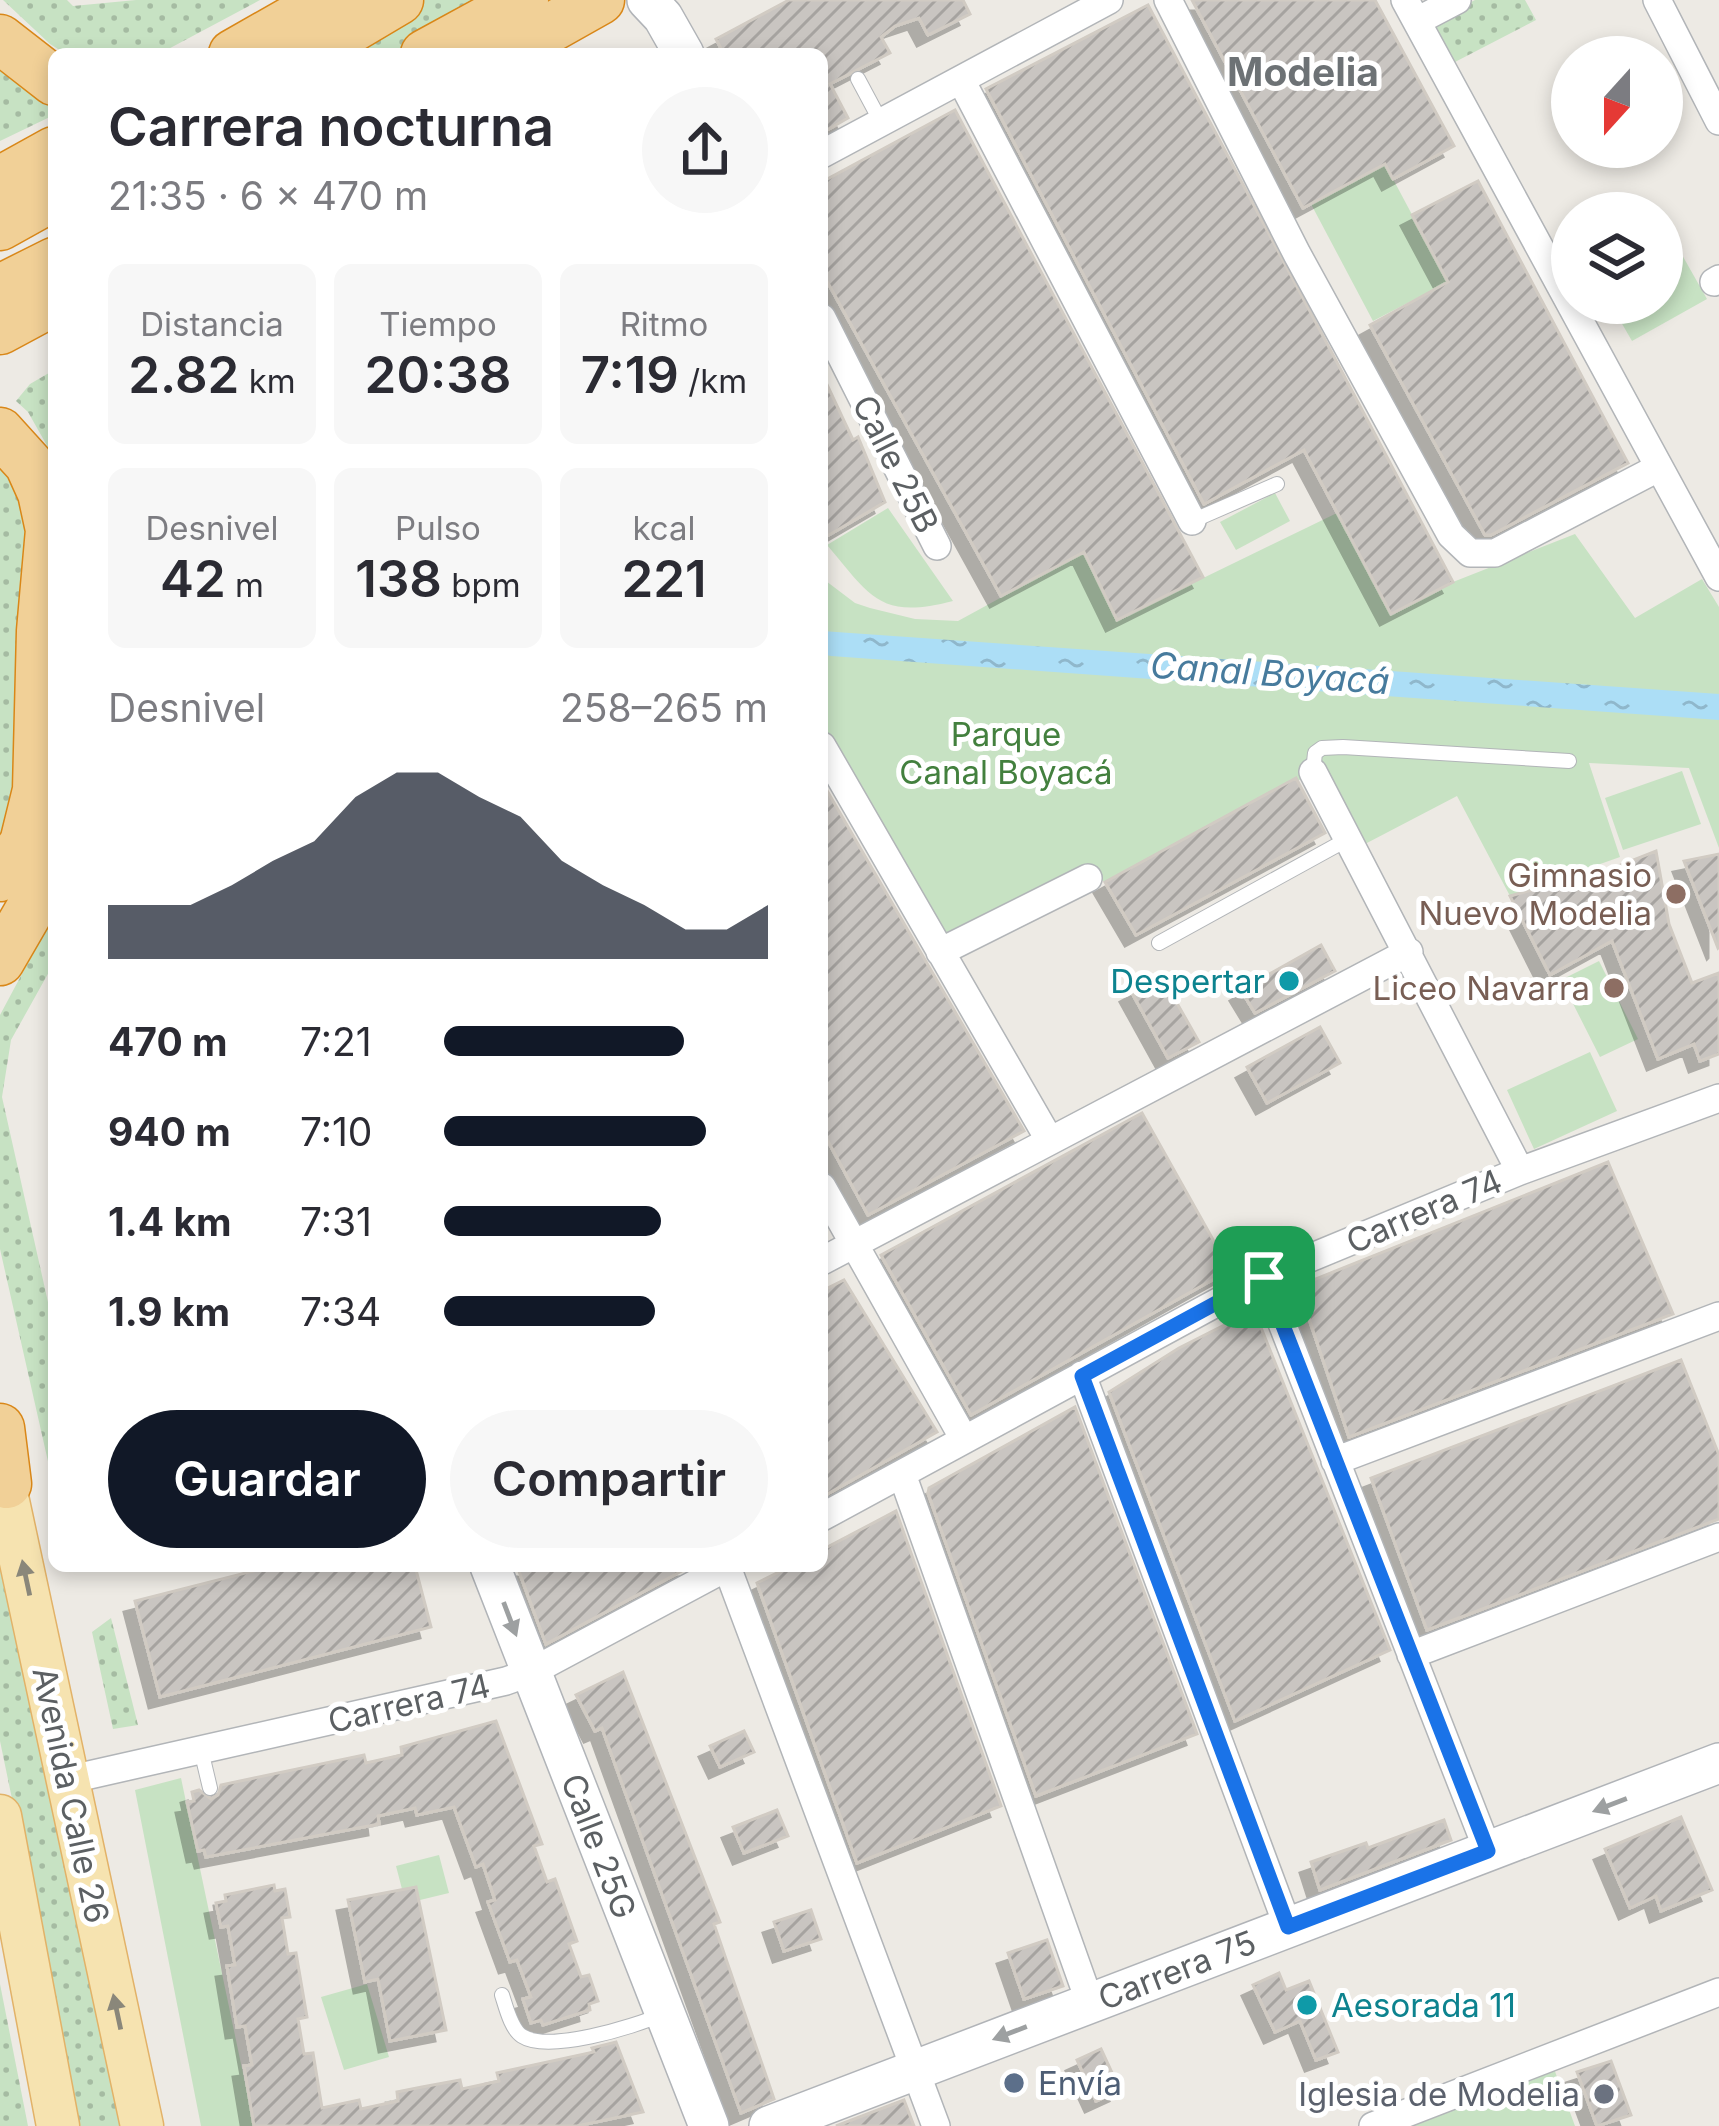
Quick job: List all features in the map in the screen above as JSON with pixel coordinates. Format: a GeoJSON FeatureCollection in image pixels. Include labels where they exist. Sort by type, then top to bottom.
{"type":"FeatureCollection","features":[{"type":"Feature","properties":{"kind":"highway"},"geometry":{"type":"LineString","coordinates":[[244,48],[328,0]]}},
{"type":"Feature","properties":{"kind":"highway"},"geometry":{"type":"LineString","coordinates":[[318,48],[399,0]]}},
{"type":"Feature","properties":{"kind":"highway"},"geometry":{"type":"LineString","coordinates":[[435,48],[524,0]]}},
{"type":"Feature","properties":{"kind":"highway"},"geometry":{"type":"LineString","coordinates":[[515,48],[600,0]]}},
{"type":"Feature","properties":{"kind":"highway"},"geometry":{"type":"LineString","coordinates":[[0,39],[48,76]]}},
{"type":"Feature","properties":{"kind":"highway"},"geometry":{"type":"LineString","coordinates":[[0,181],[48,154]]}},
{"type":"Feature","properties":{"kind":"highway"},"geometry":{"type":"LineString","coordinates":[[0,226],[48,199]]}},
{"type":"Feature","properties":{"kind":"highway"},"geometry":{"type":"LineString","coordinates":[[0,289],[48,265]]}},
{"type":"Feature","properties":{"kind":"highway"},"geometry":{"type":"LineString","coordinates":[[0,330],[48,305]]}},
{"type":"Feature","properties":{"kind":"highway"},"geometry":{"type":"LineString","coordinates":[[0,432],[29,464],[48,521]]}},
{"type":"Feature","properties":{"kind":"highway"},"geometry":{"type":"LineString","coordinates":[[0,877],[24,843],[37,790],[48,552]]}},
{"type":"Feature","properties":{"kind":"highway"},"geometry":{"type":"LineString","coordinates":[[0,962],[48,878]]}},
{"type":"Feature","properties":{"kind":"highway"},"geometry":{"type":"LineString","coordinates":[[0,1428],[3,1474]]}},
{"type":"Feature","properties":{"kind":"main road","name":"Avenida Calle 26"},"geometry":{"type":"LineString","coordinates":[[3,1474],[142,2126]]}},
{"type":"Feature","properties":{"kind":"main road"},"geometry":{"type":"LineString","coordinates":[[0,1816],[58,2126]]}},
{"type":"Feature","properties":{"kind":"street"},"geometry":{"type":"LineString","coordinates":[[647,0],[664,16],[681,48]]}},
{"type":"Feature","properties":{"kind":"street"},"geometry":{"type":"LineString","coordinates":[[835,138],[881,122],[1108,0]]}},
{"type":"Feature","properties":{"kind":"street"},"geometry":{"type":"LineString","coordinates":[[1168,0],[1297,254],[1451,535],[1470,553],[1495,553],[1658,468]]}},
{"type":"Feature","properties":{"kind":"street"},"geometry":{"type":"LineString","coordinates":[[1456,0],[1411,10],[1719,577]]}},
{"type":"Feature","properties":{"kind":"street"},"geometry":{"type":"LineString","coordinates":[[1657,0],[1719,121]]}},
{"type":"Feature","properties":{"kind":"street"},"geometry":{"type":"LineString","coordinates":[[961,80],[1192,521]]}},
{"type":"Feature","properties":{"kind":"street","name":"Calle 25B"},"geometry":{"type":"LineString","coordinates":[[828,333],[882,464],[937,546]]}},
{"type":"Feature","properties":{"kind":"street"},"geometry":{"type":"LineString","coordinates":[[828,756],[1050,1141]]}},
{"type":"Feature","properties":{"kind":"street"},"geometry":{"type":"LineString","coordinates":[[1313,772],[1520,1171]]}},
{"type":"Feature","properties":{"kind":"street"},"geometry":{"type":"LineString","coordinates":[[940,952],[1088,878]]}},
{"type":"Feature","properties":{"kind":"street"},"geometry":{"type":"LineString","coordinates":[[828,1258],[1409,952]]}},
{"type":"Feature","properties":{"kind":"street","name":"Carrera 74"},"geometry":{"type":"LineString","coordinates":[[828,1514],[1264,1277],[1520,1171],[1719,1098]]}},
{"type":"Feature","properties":{"kind":"street"},"geometry":{"type":"LineString","coordinates":[[828,1198],[964,1439]]}},
{"type":"Feature","properties":{"kind":"street"},"geometry":{"type":"LineString","coordinates":[[1264,1277],[1488,1851]]}},
{"type":"Feature","properties":{"kind":"street"},"geometry":{"type":"LineString","coordinates":[[1335,1460],[1719,1316]]}},
{"type":"Feature","properties":{"kind":"street"},"geometry":{"type":"LineString","coordinates":[[1082,1376],[1288,1927]]}},
{"type":"Feature","properties":{"kind":"street"},"geometry":{"type":"LineString","coordinates":[[902,1474],[1090,2003]]}},
{"type":"Feature","properties":{"kind":"street"},"geometry":{"type":"LineString","coordinates":[[1411,1655],[1719,1538]]}},
{"type":"Feature","properties":{"kind":"street","name":"Calle 25G"},"geometry":{"type":"LineString","coordinates":[[492,1572],[709,2126]]}},
{"type":"Feature","properties":{"kind":"street","name":"Carrera 74"},"geometry":{"type":"LineString","coordinates":[[68,1780],[506,1682],[717,1572]]}},
{"type":"Feature","properties":{"kind":"street"},"geometry":{"type":"LineString","coordinates":[[730,1572],[936,2126]]}},
{"type":"Feature","properties":{"kind":"street","name":"Carrera 75"},"geometry":{"type":"LineString","coordinates":[[769,2126],[1719,1763]]}},
{"type":"Feature","properties":{"kind":"street"},"geometry":{"type":"LineString","coordinates":[[1373,2126],[1719,1992]]}},
{"type":"Feature","properties":{"kind":"lane"},"geometry":{"type":"LineString","coordinates":[[858,79],[881,122]]}},
{"type":"Feature","properties":{"kind":"lane"},"geometry":{"type":"LineString","coordinates":[[1192,521],[1277,484]]}},
{"type":"Feature","properties":{"kind":"lane"},"geometry":{"type":"LineString","coordinates":[[1313,772],[1315,753],[1322,748],[1569,761]]}},
{"type":"Feature","properties":{"kind":"lane"},"geometry":{"type":"LineString","coordinates":[[1159,943],[1348,838]]}},
{"type":"Feature","properties":{"kind":"lane"},"geometry":{"type":"LineString","coordinates":[[201,1750],[210,1788]]}},
{"type":"Feature","properties":{"kind":"lane"},"geometry":{"type":"LineString","coordinates":[[502,1995],[515,2029],[531,2039],[548,2041],[631,2029],[664,2013]]}},
{"type":"Feature","properties":{"kind":"green space"},"geometry":{"type":"Polygon","coordinates":[[[3,0],[67,0],[73,6],[136,0],[260,0],[170,48],[56,48],[3,0]]]}},
{"type":"Feature","properties":{"kind":"green space"},"geometry":{"type":"Polygon","coordinates":[[[425,0],[505,0],[416,48],[340,48],[425,0]]]}},
{"type":"Feature","properties":{"kind":"green space"},"geometry":{"type":"Polygon","coordinates":[[[1475,0],[1525,0],[1536,20],[1455,62],[1433,22],[1475,0]]]}},
{"type":"Feature","properties":{"kind":"green space"},"geometry":{"type":"Polygon","coordinates":[[[0,64],[48,94],[48,118],[0,141],[0,64]]]}},
{"type":"Feature","properties":{"kind":"green space"},"geometry":{"type":"Polygon","coordinates":[[[1385,164],[1448,282],[1373,321],[1311,204],[1385,164]]]}},
{"type":"Feature","properties":{"kind":"green space"},"geometry":{"type":"Polygon","coordinates":[[[1683,257],[1707,299],[1683,312],[1683,257]]]}},
{"type":"Feature","properties":{"kind":"green space"},"geometry":{"type":"Polygon","coordinates":[[[1622,324],[1662,324],[1632,341],[1622,324]]]}},
{"type":"Feature","properties":{"kind":"green space"},"geometry":{"type":"Polygon","coordinates":[[[48,374],[48,447],[28,412],[16,401],[30,384],[48,374]]]}},
{"type":"Feature","properties":{"kind":"green space"},"geometry":{"type":"Polygon","coordinates":[[[0,455],[31,510],[15,798],[0,842],[0,455]]]}},
{"type":"Feature","properties":{"kind":"green space"},"geometry":{"type":"Polygon","coordinates":[[[1275,493],[1290,521],[1236,550],[1220,522],[1275,493]]]}},
{"type":"Feature","properties":{"kind":"green space"},"geometry":{"type":"Polygon","coordinates":[[[888,508],[953,601],[909,608],[879,600],[828,544],[888,508]]]}},
{"type":"Feature","properties":{"kind":"green space","name":"Parque Canal Boyacá"},"geometry":{"type":"Polygon","coordinates":[[[1337,513],[1392,614],[1453,582],[1575,534],[1635,618],[1702,579],[1719,607],[1719,848],[1689,768],[1589,763],[1620,857],[1510,896],[1457,796],[1365,844],[1324,767],[1105,882],[1085,870],[946,940],[828,740],[828,583],[870,608],[915,619],[958,621],[1084,552],[1117,620],[1337,513]]]}},
{"type":"Feature","properties":{"kind":"green space"},"geometry":{"type":"Polygon","coordinates":[[[1682,771],[1701,824],[1623,850],[1605,798],[1682,771]]]}},
{"type":"Feature","properties":{"kind":"green space"},"geometry":{"type":"Polygon","coordinates":[[[48,925],[48,974],[11,1040],[2,1097],[48,1302],[48,1461],[0,1249],[0,1015],[48,925]]]}},
{"type":"Feature","properties":{"kind":"green space"},"geometry":{"type":"Polygon","coordinates":[[[1599,961],[1638,1039],[1600,1057],[1561,980],[1599,961]]]}},
{"type":"Feature","properties":{"kind":"green space"},"geometry":{"type":"Polygon","coordinates":[[[1590,1052],[1617,1111],[1534,1149],[1507,1090],[1590,1052]]]}},
{"type":"Feature","properties":{"kind":"green space"},"geometry":{"type":"Polygon","coordinates":[[[0,1551],[130,2126],[72,2126],[38,1924],[0,1741],[0,1551]]]}},
{"type":"Feature","properties":{"kind":"green space"},"geometry":{"type":"Polygon","coordinates":[[[111,1618],[138,1725],[113,1729],[92,1632],[111,1618]]]}},
{"type":"Feature","properties":{"kind":"green space"},"geometry":{"type":"Polygon","coordinates":[[[181,1778],[254,2126],[201,2126],[135,1790],[181,1778]]]}},
{"type":"Feature","properties":{"kind":"green space"},"geometry":{"type":"Polygon","coordinates":[[[439,1855],[449,1893],[420,1900],[416,1887],[402,1889],[396,1866],[439,1855]]]}},
{"type":"Feature","properties":{"kind":"green space"},"geometry":{"type":"Polygon","coordinates":[[[0,1984],[28,2126],[0,2126],[0,1984]]]}},
{"type":"Feature","properties":{"kind":"green space"},"geometry":{"type":"Polygon","coordinates":[[[367,1984],[389,2057],[344,2070],[321,1997],[367,1984]]]}},
{"type":"Feature","properties":{"kind":"green space"},"geometry":{"type":"Polygon","coordinates":[[[1553,2066],[1575,2126],[1401,2126],[1553,2066]]]}},
{"type":"Feature","properties":{"kind":"water","name":"Canal Boyacá"},"geometry":{"type":"Polygon","coordinates":[[[828,631],[1719,694],[1719,720],[831,656],[828,631]]]}},
{"type":"Feature","properties":{"kind":"building"},"geometry":{"type":"Polygon","coordinates":[[[789,0],[963,0],[970,14],[928,35],[919,18],[881,37],[890,53],[830,84],[848,118],[828,130],[828,48],[721,48],[716,39],[789,0]]]}},
{"type":"Feature","properties":{"kind":"building"},"geometry":{"type":"Polygon","coordinates":[[[1192,0],[1375,0],[1454,146],[1393,179],[1385,164],[1303,208],[1192,0]]]}},
{"type":"Feature","properties":{"kind":"building"},"geometry":{"type":"Polygon","coordinates":[[[1148,5],[1453,582],[1391,614],[1304,450],[1204,504],[986,89],[1148,5]]]}},
{"type":"Feature","properties":{"kind":"building"},"geometry":{"type":"Polygon","coordinates":[[[955,110],[1203,577],[1117,620],[1084,552],[1001,596],[828,283],[828,179],[955,110]]]}},
{"type":"Feature","properties":{"kind":"building"},"geometry":{"type":"Polygon","coordinates":[[[1478,181],[1628,463],[1491,535],[1485,535],[1370,325],[1448,282],[1412,215],[1478,181]]]}},
{"type":"Feature","properties":{"kind":"building"},"geometry":{"type":"Polygon","coordinates":[[[828,387],[853,440],[858,437],[885,502],[828,535],[828,387]]]}},
{"type":"Feature","properties":{"kind":"building"},"geometry":{"type":"Polygon","coordinates":[[[1296,778],[1325,833],[1136,935],[1105,882],[1296,778]]]}},
{"type":"Feature","properties":{"kind":"building"},"geometry":{"type":"Polygon","coordinates":[[[828,792],[1024,1131],[868,1215],[828,1141],[828,792]]]}},
{"type":"Feature","properties":{"kind":"building"},"geometry":{"type":"Polygon","coordinates":[[[1656,851],[1669,924],[1692,983],[1719,973],[1719,1054],[1700,1061],[1694,1044],[1658,1059],[1612,941],[1550,975],[1510,896],[1583,876],[1583,880],[1656,851]]]}},
{"type":"Feature","properties":{"kind":"building"},"geometry":{"type":"Polygon","coordinates":[[[1719,854],[1719,947],[1718,948],[1684,861],[1719,854]]]}},
{"type":"Feature","properties":{"kind":"building","name":"Despertar"},"geometry":{"type":"Polygon","coordinates":[[[1321,945],[1335,971],[1255,1013],[1241,990],[1321,945]]]}},
{"type":"Feature","properties":{"kind":"building"},"geometry":{"type":"Polygon","coordinates":[[[1161,975],[1199,1042],[1168,1058],[1131,991],[1161,975]]]}},
{"type":"Feature","properties":{"kind":"building"},"geometry":{"type":"Polygon","coordinates":[[[1320,1027],[1340,1063],[1267,1103],[1247,1067],[1320,1027]]]}},
{"type":"Feature","properties":{"kind":"building"},"geometry":{"type":"Polygon","coordinates":[[[1142,1113],[1230,1270],[971,1415],[881,1255],[1142,1113]]]}},
{"type":"Feature","properties":{"kind":"building"},"geometry":{"type":"Polygon","coordinates":[[[1608,1162],[1673,1314],[1349,1437],[1298,1286],[1608,1162]]]}},
{"type":"Feature","properties":{"kind":"building"},"geometry":{"type":"Polygon","coordinates":[[[844,1280],[937,1432],[828,1494],[828,1288],[844,1280]]]}},
{"type":"Feature","properties":{"kind":"building"},"geometry":{"type":"Polygon","coordinates":[[[1254,1310],[1390,1650],[1235,1721],[1109,1392],[1179,1348],[1254,1310]]]}},
{"type":"Feature","properties":{"kind":"building"},"geometry":{"type":"Polygon","coordinates":[[[1681,1360],[1719,1455],[1719,1519],[1427,1630],[1371,1478],[1681,1360]]]}},
{"type":"Feature","properties":{"kind":"building"},"geometry":{"type":"Polygon","coordinates":[[[1075,1407],[1197,1734],[1036,1796],[928,1493],[929,1488],[1075,1407]]]}},
{"type":"Feature","properties":{"kind":"building"},"geometry":{"type":"Polygon","coordinates":[[[896,1511],[1001,1806],[857,1863],[757,1583],[779,1572],[828,1572],[828,1547],[896,1511]]]}},
{"type":"Feature","properties":{"kind":"building"},"geometry":{"type":"Polygon","coordinates":[[[249,1572],[417,1572],[431,1627],[160,1697],[135,1601],[249,1572]]]}},
{"type":"Feature","properties":{"kind":"building"},"geometry":{"type":"Polygon","coordinates":[[[519,1572],[680,1572],[546,1644],[519,1572]]]}},
{"type":"Feature","properties":{"kind":"building"},"geometry":{"type":"Polygon","coordinates":[[[623,1672],[720,1922],[714,1924],[774,2099],[741,2113],[602,1728],[595,1731],[576,1695],[623,1672]]]}},
{"type":"Feature","properties":{"kind":"building"},"geometry":{"type":"Polygon","coordinates":[[[496,1721],[542,1844],[534,1846],[547,1882],[555,1879],[577,1941],[569,1944],[581,1977],[589,1975],[598,2001],[589,2004],[590,2010],[543,2025],[541,2020],[531,2023],[523,1999],[531,1997],[517,1960],[510,1962],[488,1902],[495,1900],[483,1864],[476,1867],[454,1807],[417,1815],[415,1808],[378,1816],[379,1824],[206,1857],[204,1850],[198,1851],[187,1802],[194,1801],[192,1792],[199,1790],[211,1799],[221,1785],[364,1755],[366,1763],[402,1755],[401,1747],[496,1721]]]}},
{"type":"Feature","properties":{"kind":"building"},"geometry":{"type":"Polygon","coordinates":[[[744,1731],[754,1752],[720,1767],[710,1746],[744,1731]]]}},
{"type":"Feature","properties":{"kind":"building"},"geometry":{"type":"Polygon","coordinates":[[[777,1810],[788,1836],[744,1853],[733,1827],[777,1810]]]}},
{"type":"Feature","properties":{"kind":"building"},"geometry":{"type":"Polygon","coordinates":[[[1681,1817],[1712,1890],[1661,1911],[1656,1896],[1630,1908],[1605,1849],[1681,1817]]]}},
{"type":"Feature","properties":{"kind":"building"},"geometry":{"type":"Polygon","coordinates":[[[1444,1820],[1451,1840],[1320,1890],[1311,1862],[1366,1843],[1368,1848],[1444,1820]]]}},
{"type":"Feature","properties":{"kind":"building"},"geometry":{"type":"Polygon","coordinates":[[[274,1885],[275,1891],[285,1889],[290,1917],[282,1918],[288,1954],[296,1953],[307,2017],[298,2019],[304,2054],[313,2053],[322,2108],[359,2100],[361,2109],[398,2101],[397,2092],[460,2080],[462,2089],[499,2081],[497,2073],[594,2052],[592,2048],[616,2042],[643,2112],[577,2126],[254,2126],[244,2066],[252,2065],[245,2026],[237,2027],[227,1966],[235,1965],[228,1926],[221,1927],[216,1903],[226,1901],[225,1895],[274,1885]]]}},
{"type":"Feature","properties":{"kind":"building"},"geometry":{"type":"Polygon","coordinates":[[[416,1887],[446,2030],[390,2041],[378,1979],[365,1982],[348,1900],[416,1887]]]}},
{"type":"Feature","properties":{"kind":"building"},"geometry":{"type":"Polygon","coordinates":[[[811,1910],[821,1939],[784,1951],[774,1922],[811,1910]]]}},
{"type":"Feature","properties":{"kind":"building"},"geometry":{"type":"Polygon","coordinates":[[[1047,1940],[1063,1986],[1024,1999],[1008,1953],[1047,1940]]]}},
{"type":"Feature","properties":{"kind":"building"},"geometry":{"type":"Polygon","coordinates":[[[1279,1973],[1286,1990],[1309,1981],[1338,2052],[1316,2060],[1300,2021],[1275,2032],[1253,1985],[1279,1973]]]}},
{"type":"Feature","properties":{"kind":"building"},"geometry":{"type":"Polygon","coordinates":[[[1101,2049],[1120,2090],[1096,2101],[1077,2060],[1101,2049]]]}},
{"type":"Feature","properties":{"kind":"building","name":"Iglesia de Modelia"},"geometry":{"type":"Polygon","coordinates":[[[1611,2061],[1631,2115],[1597,2126],[1577,2072],[1611,2061]]]}},
{"type":"Feature","properties":{"kind":"building"},"geometry":{"type":"Polygon","coordinates":[[[904,2100],[914,2126],[836,2126],[904,2100]]]}},
{"type":"Feature","properties":{"kind":"place","name":"Gimnasio Nuevo Modelia"},"geometry":{"type":"Point","coordinates":[1676,894]}},
{"type":"Feature","properties":{"kind":"place","name":"Despertar"},"geometry":{"type":"Point","coordinates":[1289,981]}},
{"type":"Feature","properties":{"kind":"place","name":"Liceo Navarra"},"geometry":{"type":"Point","coordinates":[1614,988]}},
{"type":"Feature","properties":{"kind":"place","name":"Aesorada 11"},"geometry":{"type":"Point","coordinates":[1307,2005]}},
{"type":"Feature","properties":{"kind":"place","name":"Envía"},"geometry":{"type":"Point","coordinates":[1014,2083]}},
{"type":"Feature","properties":{"kind":"place","name":"Iglesia de Modelia"},"geometry":{"type":"Point","coordinates":[1604,2094]}},
{"type":"Feature","properties":{"kind":"district","name":"Modelia"},"geometry":{"type":"Point","coordinates":[1303,71]}},
{"type":"Feature","properties":{"kind":"route"},"geometry":{"type":"LineString","coordinates":[[1264,1277],[1488,1851],[1288,1927],[1082,1376],[1264,1277]]}}]}
